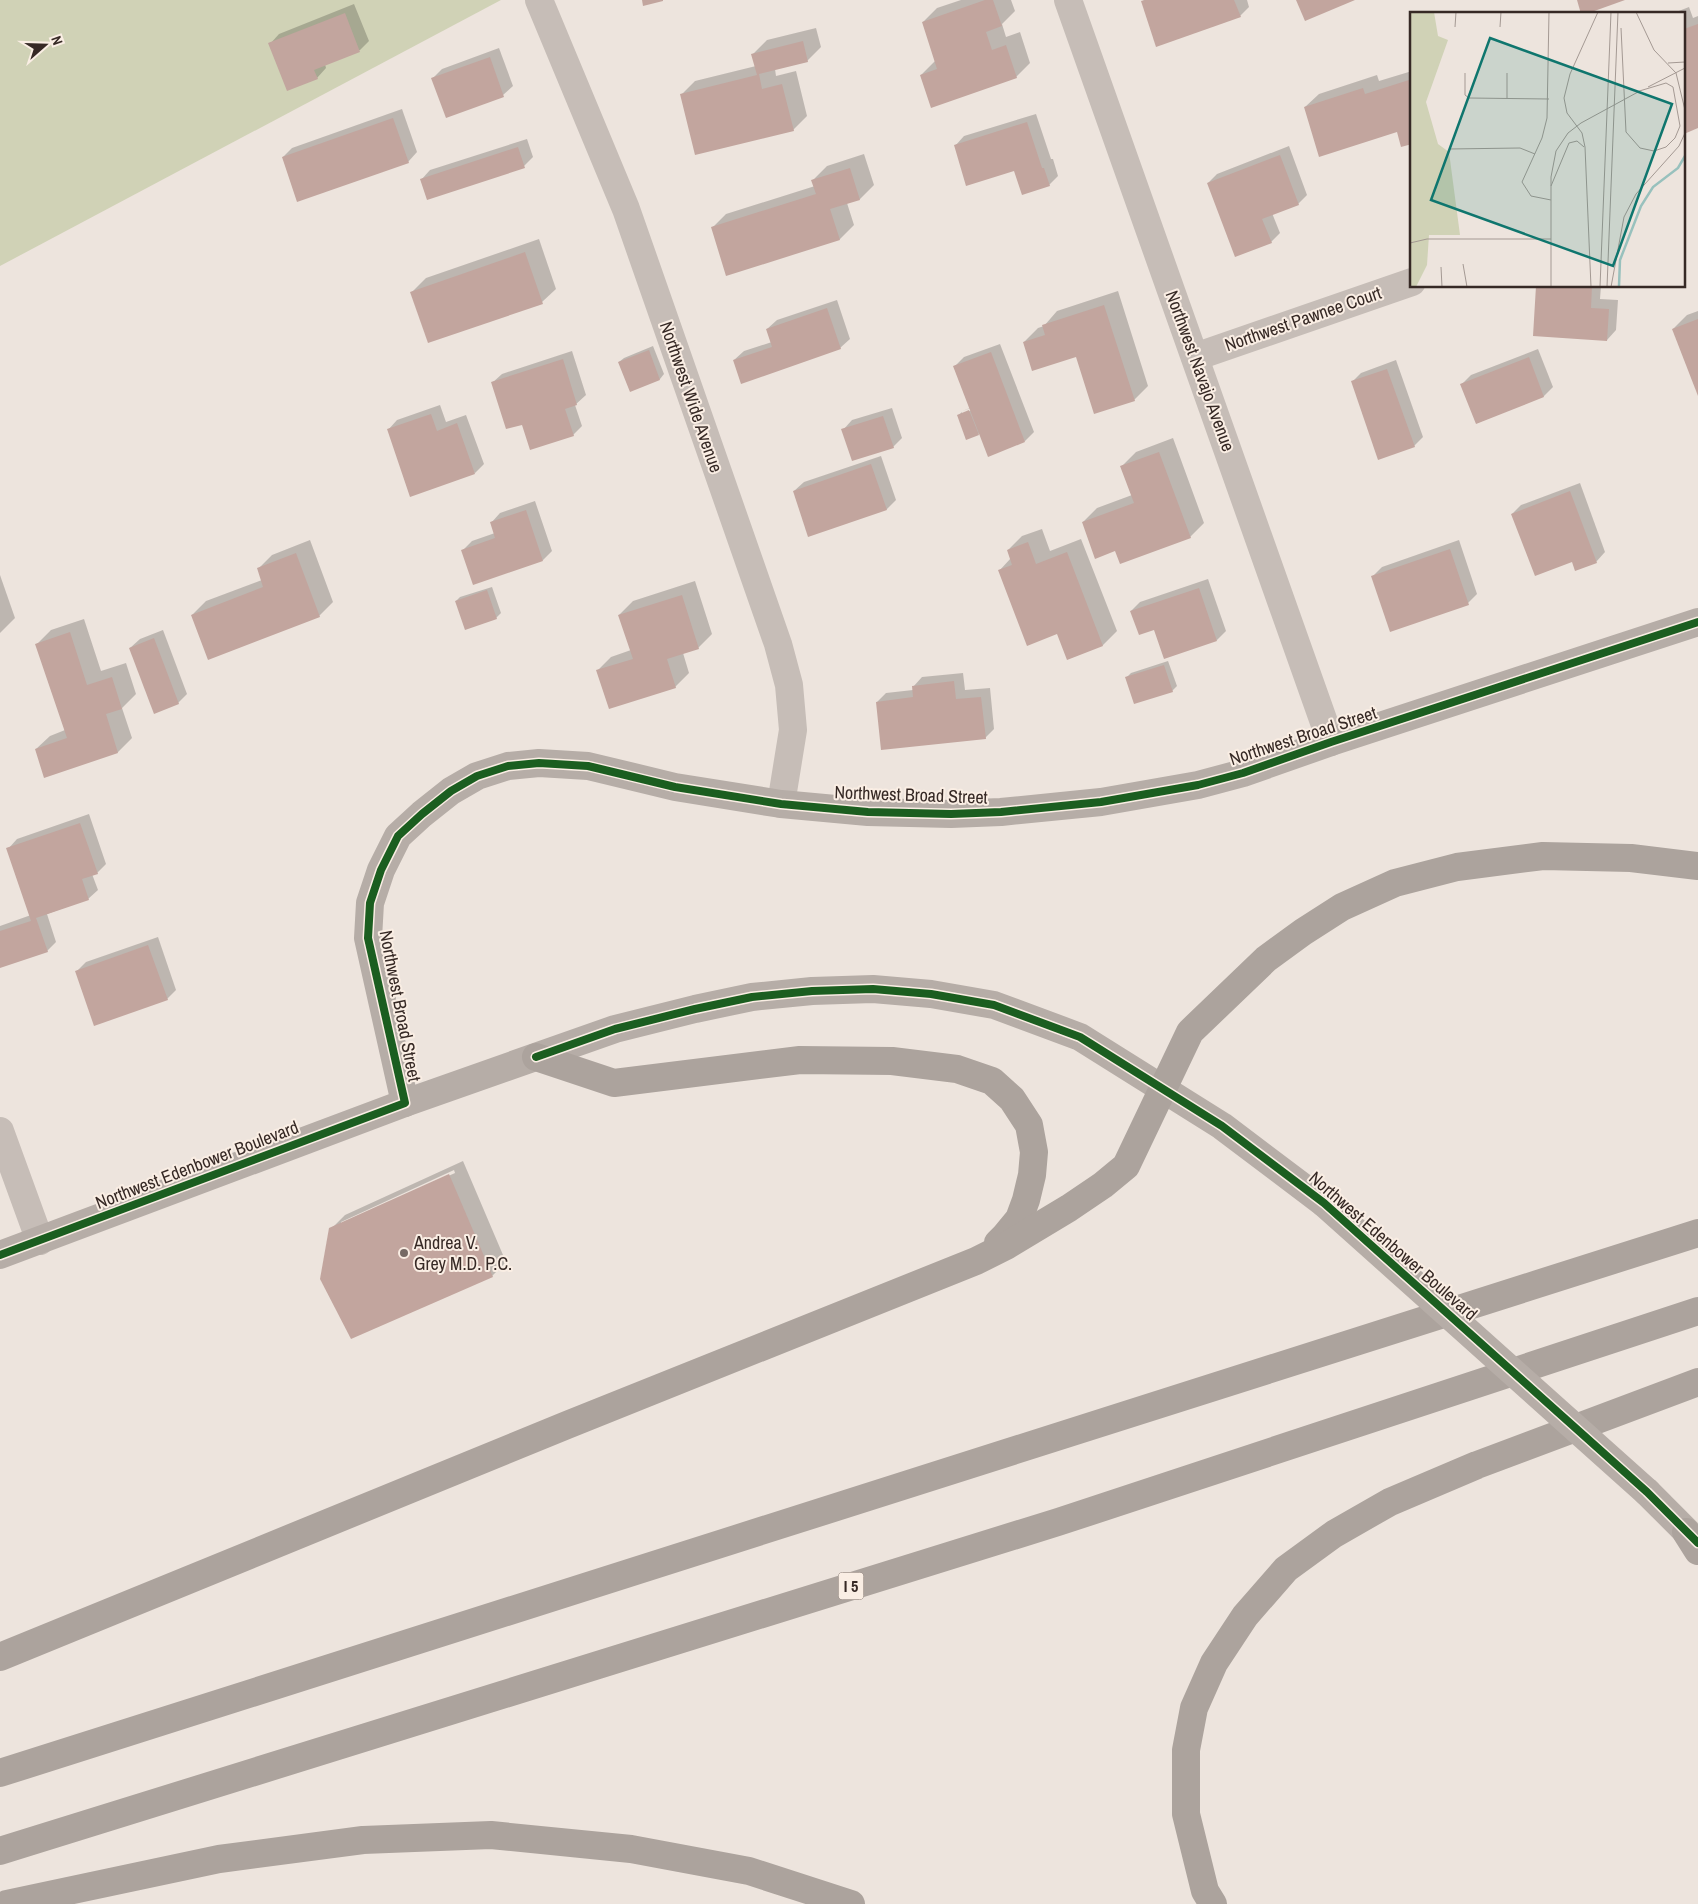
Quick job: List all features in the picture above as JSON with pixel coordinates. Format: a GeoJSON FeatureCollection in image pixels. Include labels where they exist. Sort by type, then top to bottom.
{"type":"FeatureCollection","features":[{"type":"Feature","properties":{"kind":"highway"},"geometry":{"type":"LineString","coordinates":[[0,1657],[567,1425],[976,1261],[1006,1246],[1103,1186],[1126,1166],[1190,1032],[1266,959],[1342,907],[1395,883],[1457,867],[1543,856],[1631,858],[1698,866]]}},
{"type":"Feature","properties":{"kind":"highway"},"geometry":{"type":"LineString","coordinates":[[536,1057],[614,1084],[800,1060],[902,1062],[957,1069],[992,1081],[1012,1099],[1029,1125],[1034,1152],[1030,1183],[1019,1219],[1005,1236],[976,1261]]}},
{"type":"Feature","properties":{"kind":"highway"},"geometry":{"type":"LineString","coordinates":[[0,1774],[1698,1233]]}},
{"type":"Feature","properties":{"kind":"highway","name":"I 5"},"geometry":{"type":"LineString","coordinates":[[0,1851],[1058,1522],[1698,1310]]}},
{"type":"Feature","properties":{"kind":"highway"},"geometry":{"type":"LineString","coordinates":[[1213,1904],[1205,1891],[1186,1814],[1186,1750],[1194,1708],[1214,1663],[1245,1616],[1286,1569],[1334,1534],[1390,1502],[1477,1465],[1698,1382]]}},
{"type":"Feature","properties":{"kind":"highway"},"geometry":{"type":"LineString","coordinates":[[8,1904],[219,1859],[363,1840],[490,1835],[631,1849],[749,1871],[851,1904]]}},
{"type":"Feature","properties":{"kind":"main road","name":"Northwest Broad Street"},"geometry":{"type":"LineString","coordinates":[[404,1103],[368,938],[370,903],[380,870],[398,836],[451,791],[477,776],[508,766],[539,763],[588,766],[675,787],[781,804],[868,812],[951,814],[1055,808],[1110,801],[1244,773],[1332,742],[1698,622]]}},
{"type":"Feature","properties":{"kind":"main road","name":"Northwest Edenbower Boulevard"},"geometry":{"type":"LineString","coordinates":[[0,1255],[404,1103],[615,1029],[752,997],[812,991],[873,990],[931,994],[994,1005],[1080,1038],[1222,1126],[1324,1203],[1647,1492],[1694,1542]]}},
{"type":"Feature","properties":{"kind":"street","name":"Northwest Wide Avenue"},"geometry":{"type":"LineString","coordinates":[[539,0],[626,209],[778,644],[789,684],[793,730],[781,804]]}},
{"type":"Feature","properties":{"kind":"street","name":"Northwest Navajo Avenue"},"geometry":{"type":"LineString","coordinates":[[1068,0],[1332,742]]}},
{"type":"Feature","properties":{"kind":"street","name":"Northwest Pawnee Court"},"geometry":{"type":"LineString","coordinates":[[1194,357],[1410,283]]}},
{"type":"Feature","properties":{"kind":"street"},"geometry":{"type":"LineString","coordinates":[[0,1131],[40,1241]]}},
{"type":"Feature","properties":{"kind":"green space"},"geometry":{"type":"Polygon","coordinates":[[[0,0],[501,0],[0,266],[0,0]]]}},
{"type":"Feature","properties":{"kind":"building"},"geometry":{"type":"Polygon","coordinates":[[[642,0],[663,0],[663,1],[643,6],[642,0]]]}},
{"type":"Feature","properties":{"kind":"building"},"geometry":{"type":"Polygon","coordinates":[[[985,0],[993,0],[1002,26],[986,32],[992,50],[1006,45],[1017,78],[931,108],[920,75],[937,69],[922,22],[985,0]]]}},
{"type":"Feature","properties":{"kind":"building"},"geometry":{"type":"Polygon","coordinates":[[[1234,0],[1241,17],[1156,47],[1141,1],[1234,0]]]}},
{"type":"Feature","properties":{"kind":"building"},"geometry":{"type":"Polygon","coordinates":[[[1296,0],[1355,0],[1305,21],[1296,0]]]}},
{"type":"Feature","properties":{"kind":"building"},"geometry":{"type":"Polygon","coordinates":[[[1577,0],[1625,0],[1592,12],[1580,12],[1577,0]]]}},
{"type":"Feature","properties":{"kind":"building"},"geometry":{"type":"Polygon","coordinates":[[[345,13],[360,52],[314,70],[318,79],[287,91],[268,43],[345,13]]]}},
{"type":"Feature","properties":{"kind":"building"},"geometry":{"type":"Polygon","coordinates":[[[1698,24],[1698,128],[1686,133],[1686,28],[1698,24]]]}},
{"type":"Feature","properties":{"kind":"building"},"geometry":{"type":"Polygon","coordinates":[[[803,41],[808,62],[759,74],[762,89],[782,84],[794,131],[695,155],[680,94],[757,75],[751,54],[803,41]]]}},
{"type":"Feature","properties":{"kind":"building"},"geometry":{"type":"Polygon","coordinates":[[[490,57],[504,97],[446,118],[431,78],[490,57]]]}},
{"type":"Feature","properties":{"kind":"building"},"geometry":{"type":"Polygon","coordinates":[[[1410,80],[1410,145],[1401,147],[1397,132],[1319,157],[1304,107],[1363,88],[1365,94],[1410,80]]]}},
{"type":"Feature","properties":{"kind":"building"},"geometry":{"type":"Polygon","coordinates":[[[393,118],[409,163],[297,202],[282,157],[393,118]]]}},
{"type":"Feature","properties":{"kind":"building"},"geometry":{"type":"Polygon","coordinates":[[[1027,122],[1050,186],[1022,195],[1014,171],[966,186],[954,145],[1027,122]]]}},
{"type":"Feature","properties":{"kind":"building"},"geometry":{"type":"Polygon","coordinates":[[[518,147],[525,168],[427,200],[420,179],[518,147]]]}},
{"type":"Feature","properties":{"kind":"building"},"geometry":{"type":"Polygon","coordinates":[[[1280,155],[1299,205],[1262,219],[1272,243],[1235,257],[1207,183],[1280,155]]]}},
{"type":"Feature","properties":{"kind":"building"},"geometry":{"type":"Polygon","coordinates":[[[850,168],[860,200],[830,209],[840,240],[726,276],[711,227],[816,194],[811,180],[850,168]]]}},
{"type":"Feature","properties":{"kind":"building"},"geometry":{"type":"Polygon","coordinates":[[[525,252],[543,304],[428,343],[410,292],[525,252]]]}},
{"type":"Feature","properties":{"kind":"building"},"geometry":{"type":"Polygon","coordinates":[[[1536,288],[1592,288],[1591,308],[1609,309],[1607,341],[1533,336],[1536,288]]]}},
{"type":"Feature","properties":{"kind":"building"},"geometry":{"type":"Polygon","coordinates":[[[1104,305],[1135,401],[1094,414],[1076,357],[1032,371],[1023,342],[1045,335],[1042,325],[1104,305]]]}},
{"type":"Feature","properties":{"kind":"building"},"geometry":{"type":"Polygon","coordinates":[[[827,308],[841,349],[741,384],[733,360],[772,347],[766,329],[827,308]]]}},
{"type":"Feature","properties":{"kind":"building"},"geometry":{"type":"Polygon","coordinates":[[[1698,319],[1698,396],[1672,329],[1698,319]]]}},
{"type":"Feature","properties":{"kind":"building"},"geometry":{"type":"Polygon","coordinates":[[[649,350],[660,380],[630,392],[618,362],[649,350]]]}},
{"type":"Feature","properties":{"kind":"building"},"geometry":{"type":"Polygon","coordinates":[[[991,352],[1025,442],[988,457],[953,366],[991,352]]]}},
{"type":"Feature","properties":{"kind":"building"},"geometry":{"type":"Polygon","coordinates":[[[1529,357],[1544,397],[1476,424],[1460,384],[1529,357]]]}},
{"type":"Feature","properties":{"kind":"building"},"geometry":{"type":"Polygon","coordinates":[[[563,359],[577,405],[565,409],[574,436],[530,450],[522,425],[506,429],[491,382],[563,359]]]}},
{"type":"Feature","properties":{"kind":"building"},"geometry":{"type":"Polygon","coordinates":[[[1387,369],[1415,447],[1378,460],[1351,381],[1387,369]]]}},
{"type":"Feature","properties":{"kind":"building"},"geometry":{"type":"Polygon","coordinates":[[[969,410],[979,435],[966,440],[957,415],[969,410]]]}},
{"type":"Feature","properties":{"kind":"building"},"geometry":{"type":"Polygon","coordinates":[[[431,414],[437,431],[457,423],[475,474],[410,497],[387,429],[431,414]]]}},
{"type":"Feature","properties":{"kind":"building"},"geometry":{"type":"Polygon","coordinates":[[[883,416],[894,448],[852,461],[841,429],[883,416]]]}},
{"type":"Feature","properties":{"kind":"building"},"geometry":{"type":"Polygon","coordinates":[[[1159,452],[1191,538],[1120,564],[1115,551],[1095,559],[1082,522],[1134,503],[1120,466],[1159,452]]]}},
{"type":"Feature","properties":{"kind":"building"},"geometry":{"type":"Polygon","coordinates":[[[871,464],[887,510],[808,537],[793,491],[871,464]]]}},
{"type":"Feature","properties":{"kind":"building"},"geometry":{"type":"Polygon","coordinates":[[[1570,491],[1597,563],[1575,571],[1572,562],[1535,576],[1511,514],[1570,491]]]}},
{"type":"Feature","properties":{"kind":"building"},"geometry":{"type":"Polygon","coordinates":[[[526,510],[543,561],[473,585],[461,550],[495,538],[490,522],[526,510]]]}},
{"type":"Feature","properties":{"kind":"building"},"geometry":{"type":"Polygon","coordinates":[[[1028,542],[1036,564],[1067,552],[1103,646],[1067,660],[1057,634],[1027,646],[998,570],[1012,565],[1007,550],[1028,542]]]}},
{"type":"Feature","properties":{"kind":"building"},"geometry":{"type":"Polygon","coordinates":[[[1450,549],[1469,605],[1390,632],[1371,576],[1450,549]]]}},
{"type":"Feature","properties":{"kind":"building"},"geometry":{"type":"Polygon","coordinates":[[[296,553],[320,617],[208,660],[191,615],[263,587],[257,568],[296,553]]]}},
{"type":"Feature","properties":{"kind":"building"},"geometry":{"type":"Polygon","coordinates":[[[1199,588],[1217,641],[1164,659],[1154,630],[1139,635],[1130,611],[1199,588]]]}},
{"type":"Feature","properties":{"kind":"building"},"geometry":{"type":"Polygon","coordinates":[[[487,590],[497,619],[465,630],[455,601],[487,590]]]}},
{"type":"Feature","properties":{"kind":"building"},"geometry":{"type":"Polygon","coordinates":[[[682,595],[699,649],[667,659],[676,688],[609,709],[596,670],[633,659],[618,615],[682,595]]]}},
{"type":"Feature","properties":{"kind":"building"},"geometry":{"type":"Polygon","coordinates":[[[70,632],[87,685],[112,677],[122,709],[106,714],[118,753],[44,778],[35,749],[67,738],[35,644],[70,632]]]}},
{"type":"Feature","properties":{"kind":"building"},"geometry":{"type":"Polygon","coordinates":[[[154,638],[179,704],[154,714],[129,648],[154,638]]]}},
{"type":"Feature","properties":{"kind":"building"},"geometry":{"type":"Polygon","coordinates":[[[1164,665],[1173,692],[1134,704],[1125,677],[1164,665]]]}},
{"type":"Feature","properties":{"kind":"building"},"geometry":{"type":"Polygon","coordinates":[[[954,681],[956,699],[981,697],[986,739],[881,750],[876,702],[913,697],[912,686],[954,681]]]}},
{"type":"Feature","properties":{"kind":"building"},"geometry":{"type":"Polygon","coordinates":[[[80,823],[98,874],[82,879],[89,900],[36,918],[48,952],[0,968],[0,931],[31,921],[6,848],[80,823]]]}},
{"type":"Feature","properties":{"kind":"building"},"geometry":{"type":"Polygon","coordinates":[[[148,945],[168,1000],[94,1026],[75,971],[148,945]]]}},
{"type":"Feature","properties":{"kind":"building","name":"Andrea V. Grey M.D. P.C."},"geometry":{"type":"Polygon","coordinates":[[[449,1174],[493,1277],[351,1339],[320,1279],[329,1228],[449,1174]]]}},
{"type":"Feature","properties":{"kind":"cycle path"},"geometry":{"type":"LineString","coordinates":[[0,1255],[405,1103],[368,938],[370,903],[381,870],[398,836],[451,791],[477,776],[508,766],[539,763],[588,766],[675,787],[781,804],[868,812],[951,814],[1001,812],[1101,802],[1198,785],[1243,773],[1331,742],[1698,622]]}},
{"type":"Feature","properties":{"kind":"cycle path"},"geometry":{"type":"LineString","coordinates":[[536,1057],[615,1029],[695,1009],[752,997],[812,991],[873,989],[931,994],[994,1005],[1080,1037],[1222,1126],[1324,1203],[1647,1492],[1698,1543]]}},
{"type":"Feature","properties":{"kind":"place","name":"Andrea V. Grey M.D. P.C."},"geometry":{"type":"Point","coordinates":[404,1253]}}]}
